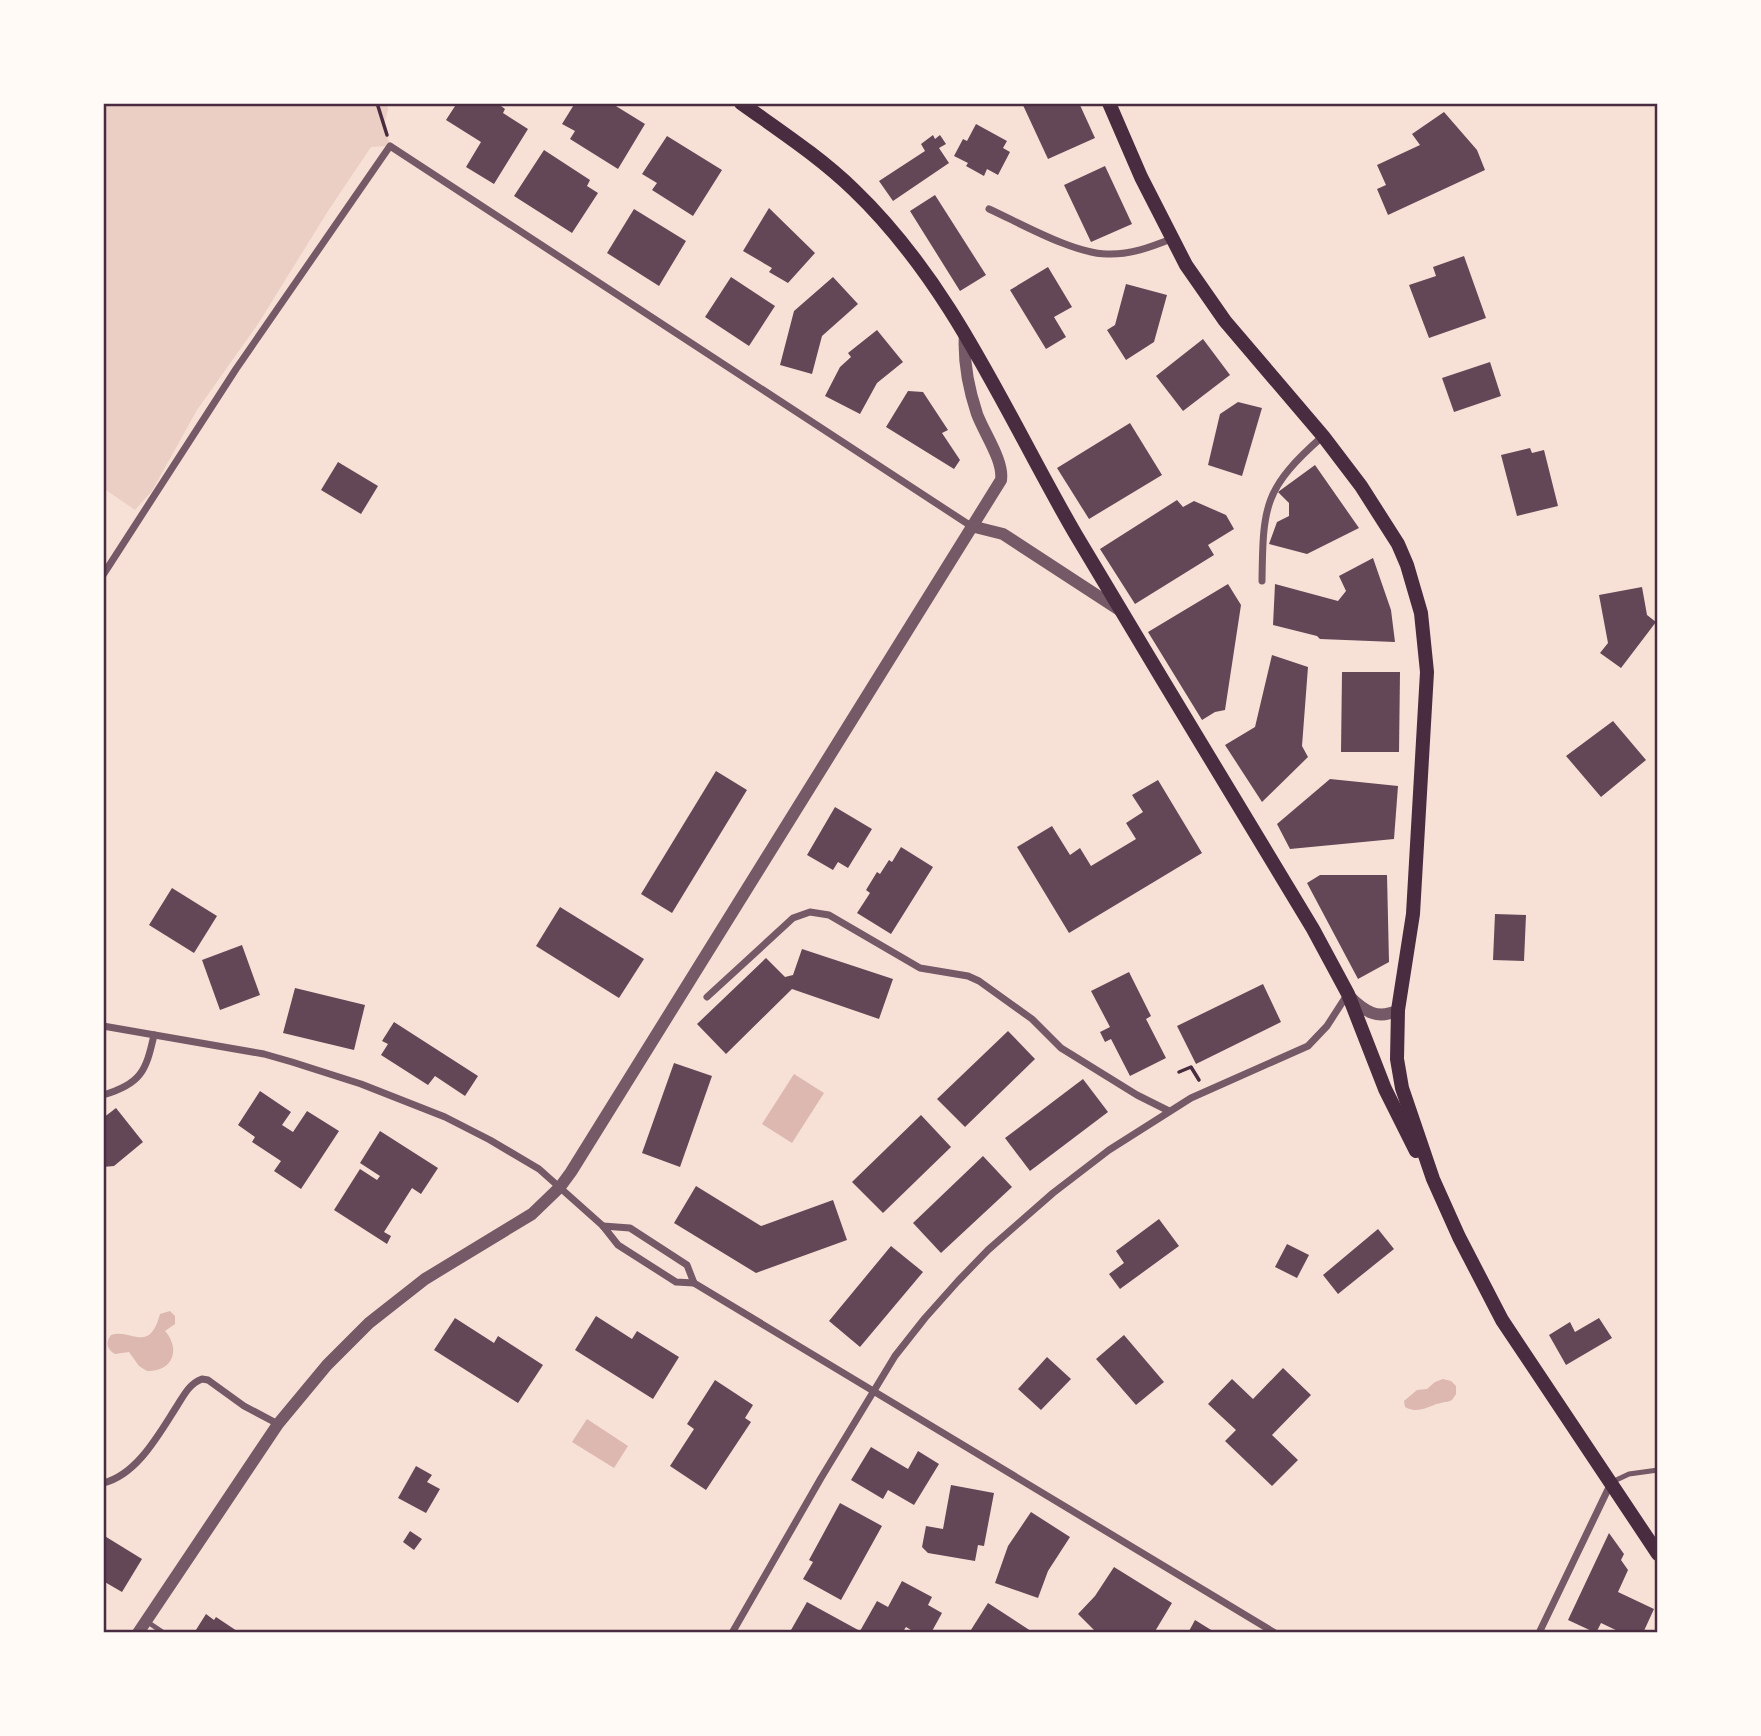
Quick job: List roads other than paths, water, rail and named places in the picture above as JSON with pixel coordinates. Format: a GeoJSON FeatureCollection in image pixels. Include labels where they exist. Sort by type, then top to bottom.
{"type":"FeatureCollection","features":[{"type":"Feature","properties":{"kind":"main road"},"geometry":{"type":"LineString","coordinates":[[741,103],[823,163],[855,191],[905,246],[965,331],[1074,531],[1313,929],[1348,994],[1385,1089],[1433,1179],[1459,1237],[1502,1320],[1658,1554]]}},
{"type":"Feature","properties":{"kind":"main road"},"geometry":{"type":"LineString","coordinates":[[1110,103],[1141,177],[1186,265],[1225,321],[1323,436],[1361,486],[1398,544],[1414,586],[1425,635],[1427,688],[1413,914],[1398,1010],[1396,1042],[1399,1077],[1433,1179]]}},
{"type":"Feature","properties":{"kind":"street"},"geometry":{"type":"LineString","coordinates":[[103,575],[236,369],[390,146],[971,526],[1003,534],[1122,611]]}},
{"type":"Feature","properties":{"kind":"street"},"geometry":{"type":"LineString","coordinates":[[989,209],[1098,254],[1130,253],[1171,239]]}},
{"type":"Feature","properties":{"kind":"street"},"geometry":{"type":"LineString","coordinates":[[138,1633],[278,1424],[313,1381],[369,1323],[439,1270],[523,1221],[560,1187],[772,850],[1002,476],[1000,465],[980,422],[969,385],[964,356],[965,331]]}},
{"type":"Feature","properties":{"kind":"street"},"geometry":{"type":"LineString","coordinates":[[1262,581],[1265,515],[1273,492],[1287,470],[1323,436]]}},
{"type":"Feature","properties":{"kind":"street"},"geometry":{"type":"LineString","coordinates":[[707,997],[793,918],[810,912],[829,915],[920,968],[968,976],[979,981],[1032,1019],[1060,1048],[1137,1095],[1169,1111]]}},
{"type":"Feature","properties":{"kind":"street"},"geometry":{"type":"LineString","coordinates":[[732,1633],[895,1356],[925,1318],[988,1251],[1075,1175],[1169,1111],[1215,1087],[1308,1046],[1327,1026],[1348,994],[1361,1007],[1375,1014],[1384,1015],[1398,1010]]}},
{"type":"Feature","properties":{"kind":"street"},"geometry":{"type":"LineString","coordinates":[[103,1026],[264,1054],[373,1088],[445,1117],[490,1140],[522,1158],[560,1187],[603,1226],[618,1245],[676,1282],[694,1283],[1275,1633]]}},
{"type":"Feature","properties":{"kind":"street"},"geometry":{"type":"LineString","coordinates":[[103,1095],[132,1084],[142,1074],[148,1062],[154,1035]]}},
{"type":"Feature","properties":{"kind":"street"},"geometry":{"type":"LineString","coordinates":[[603,1226],[630,1228],[687,1265],[694,1283]]}},
{"type":"Feature","properties":{"kind":"street"},"geometry":{"type":"LineString","coordinates":[[103,1483],[113,1481],[132,1467],[190,1386],[202,1379],[208,1380],[244,1406],[278,1424]]}},
{"type":"Feature","properties":{"kind":"street"},"geometry":{"type":"LineString","coordinates":[[1539,1633],[1612,1482]]}},
{"type":"Feature","properties":{"kind":"lane"},"geometry":{"type":"LineString","coordinates":[[1612,1482],[1629,1474],[1658,1470]]}},
{"type":"Feature","properties":{"kind":"lane"},"geometry":{"type":"LineString","coordinates":[[146,1620],[164,1633]]}}]}
